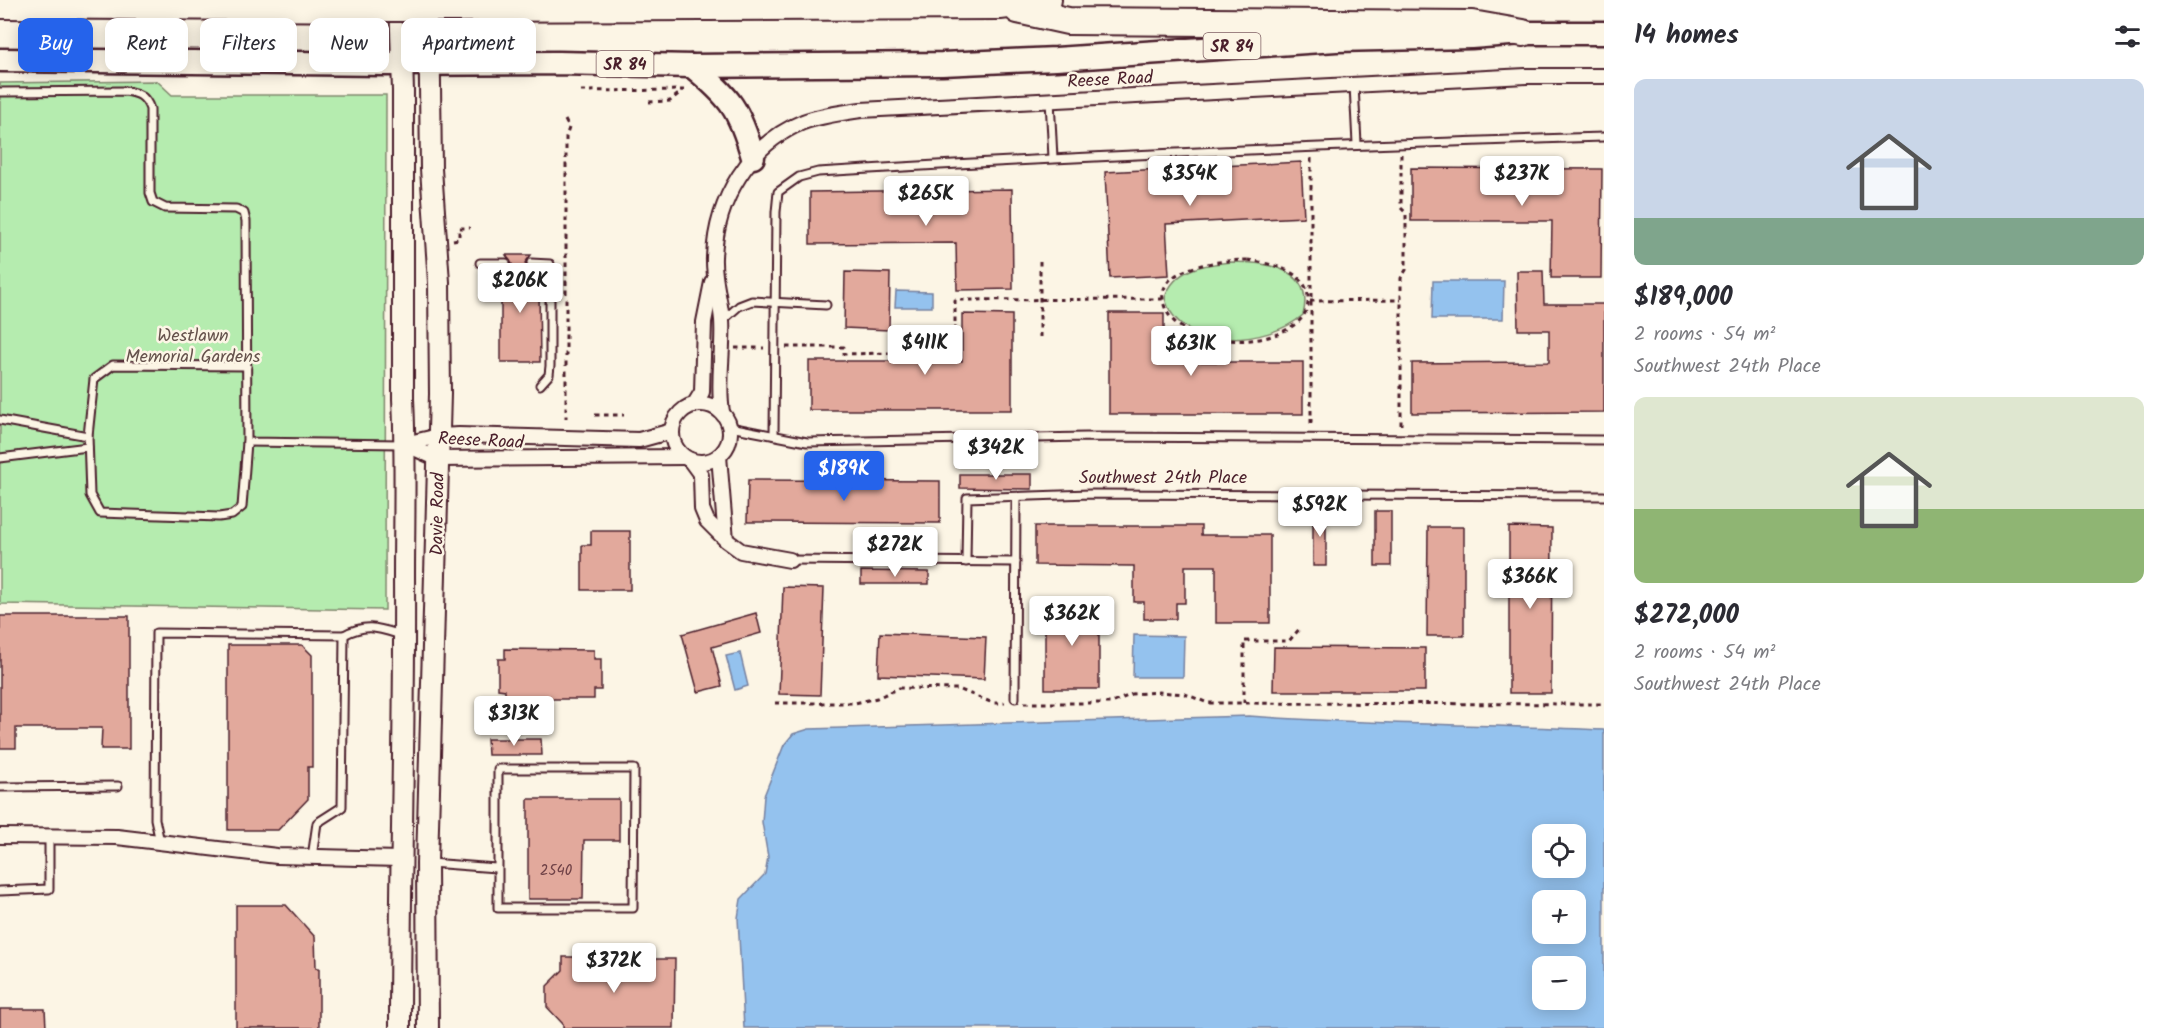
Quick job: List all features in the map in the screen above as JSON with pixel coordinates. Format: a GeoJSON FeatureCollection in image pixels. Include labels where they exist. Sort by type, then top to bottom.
{"type":"FeatureCollection","features":[{"type":"Feature","properties":{"kind":"highway"},"geometry":{"type":"LineString","coordinates":[[0,5],[389,4],[454,8],[1000,6],[1047,0]]}},
{"type":"Feature","properties":{"kind":"highway"},"geometry":{"type":"LineString","coordinates":[[1000,6],[1068,21],[1472,24],[1523,33]]}},
{"type":"Feature","properties":{"kind":"main road","name":"Davie Road"},"geometry":{"type":"LineString","coordinates":[[429,0],[429,18]]}},
{"type":"Feature","properties":{"kind":"main road","name":"Davie Road"},"geometry":{"type":"LineString","coordinates":[[389,4],[401,62]]}},
{"type":"Feature","properties":{"kind":"main road","name":"SR 84"},"geometry":{"type":"LineString","coordinates":[[536,64],[692,66],[953,64],[1336,40],[1471,37],[1523,33],[1604,33]]}},
{"type":"Feature","properties":{"kind":"main road","name":"SR 84"},"geometry":{"type":"LineString","coordinates":[[0,60],[401,62]]}},
{"type":"Feature","properties":{"kind":"main road"},"geometry":{"type":"LineString","coordinates":[[692,66],[722,90],[734,107],[745,130],[753,157]]}},
{"type":"Feature","properties":{"kind":"main road","name":"Davie Road"},"geometry":{"type":"LineString","coordinates":[[400,1028],[400,859],[405,636],[402,72]]}},
{"type":"Feature","properties":{"kind":"main road","name":"Davie Road"},"geometry":{"type":"LineString","coordinates":[[428,1028],[428,863],[439,436],[439,282],[431,169],[429,72]]}},
{"type":"Feature","properties":{"kind":"street","name":"Reese Road"},"geometry":{"type":"LineString","coordinates":[[694,405],[702,392],[704,322],[714,271],[719,219],[729,195],[753,157],[775,138],[802,123],[828,114],[861,110],[1526,76],[1604,76]]}},
{"type":"Feature","properties":{"kind":"street","name":"Reese Road"},"geometry":{"type":"LineString","coordinates":[[714,271],[722,321],[720,394],[722,412]]}},
{"type":"Feature","properties":{"kind":"street"},"geometry":{"type":"LineString","coordinates":[[687,458],[705,462],[719,456],[728,443],[729,427],[722,412],[709,405],[694,405],[679,414],[672,431],[674,445],[701,476],[702,508],[707,521],[741,551],[790,560]]}},
{"type":"Feature","properties":{"kind":"street","name":"Reese Road"},"geometry":{"type":"LineString","coordinates":[[405,444],[439,436],[510,435],[639,440],[672,431]]}},
{"type":"Feature","properties":{"kind":"street","name":"Reese Road"},"geometry":{"type":"LineString","coordinates":[[405,444],[438,459],[687,458]]}},
{"type":"Feature","properties":{"kind":"street"},"geometry":{"type":"LineString","coordinates":[[719,456],[726,540]]}},
{"type":"Feature","properties":{"kind":"street"},"geometry":{"type":"LineString","coordinates":[[0,836],[117,837],[277,856],[400,859]]}},
{"type":"Feature","properties":{"kind":"lane"},"geometry":{"type":"LineString","coordinates":[[1354,85],[1357,144]]}},
{"type":"Feature","properties":{"kind":"lane"},"geometry":{"type":"LineString","coordinates":[[0,93],[125,91],[139,93],[146,99],[150,109],[150,193],[153,202],[165,208],[236,209],[244,213],[246,221],[247,366],[246,442],[242,507],[232,515],[219,517],[100,513],[90,495],[88,436],[94,379],[113,365],[247,366]]}},
{"type":"Feature","properties":{"kind":"lane"},"geometry":{"type":"LineString","coordinates":[[1050,100],[1053,158]]}},
{"type":"Feature","properties":{"kind":"lane"},"geometry":{"type":"LineString","coordinates":[[774,435],[776,212],[778,192],[799,177],[818,172],[1053,158],[1357,144],[1604,137]]}},
{"type":"Feature","properties":{"kind":"lane"},"geometry":{"type":"LineString","coordinates":[[480,263],[506,263]]}},
{"type":"Feature","properties":{"kind":"lane"},"geometry":{"type":"LineString","coordinates":[[531,263],[550,264],[550,366],[549,375],[540,385]]}},
{"type":"Feature","properties":{"kind":"lane"},"geometry":{"type":"LineString","coordinates":[[722,321],[739,306],[752,301],[826,305]]}},
{"type":"Feature","properties":{"kind":"lane"},"geometry":{"type":"LineString","coordinates":[[0,420],[88,436]]}},
{"type":"Feature","properties":{"kind":"lane"},"geometry":{"type":"LineString","coordinates":[[729,427],[807,442],[1076,437],[1604,440]]}},
{"type":"Feature","properties":{"kind":"lane"},"geometry":{"type":"LineString","coordinates":[[246,442],[405,444]]}},
{"type":"Feature","properties":{"kind":"lane"},"geometry":{"type":"LineString","coordinates":[[0,458],[88,447]]}},
{"type":"Feature","properties":{"kind":"lane","name":"Southwest 24th Place"},"geometry":{"type":"LineString","coordinates":[[966,562],[967,498],[1090,494],[1604,496]]}},
{"type":"Feature","properties":{"kind":"lane"},"geometry":{"type":"LineString","coordinates":[[1016,498],[1016,700]]}},
{"type":"Feature","properties":{"kind":"lane"},"geometry":{"type":"LineString","coordinates":[[790,560],[1016,562]]}},
{"type":"Feature","properties":{"kind":"lane"},"geometry":{"type":"LineString","coordinates":[[160,842],[155,819],[156,633],[344,635],[359,627],[374,628],[405,636]]}},
{"type":"Feature","properties":{"kind":"lane"},"geometry":{"type":"LineString","coordinates":[[312,857],[317,823],[342,807],[344,635]]}},
{"type":"Feature","properties":{"kind":"lane"},"geometry":{"type":"LineString","coordinates":[[498,769],[634,769],[633,908],[498,908],[496,868],[498,769]]}},
{"type":"Feature","properties":{"kind":"lane"},"geometry":{"type":"LineString","coordinates":[[0,788],[118,786]]}},
{"type":"Feature","properties":{"kind":"lane"},"geometry":{"type":"LineString","coordinates":[[0,891],[49,889],[49,836]]}},
{"type":"Feature","properties":{"kind":"lane"},"geometry":{"type":"LineString","coordinates":[[428,863],[496,868]]}},
{"type":"Feature","properties":{"kind":"path"},"geometry":{"type":"LineString","coordinates":[[581,91],[684,90],[670,101],[649,102]]}},
{"type":"Feature","properties":{"kind":"path"},"geometry":{"type":"LineString","coordinates":[[565,120],[569,128],[566,137],[566,418]]}},
{"type":"Feature","properties":{"kind":"path"},"geometry":{"type":"LineString","coordinates":[[1401,143],[1401,208],[1406,213],[1406,270],[1401,278],[1401,438]]}},
{"type":"Feature","properties":{"kind":"path"},"geometry":{"type":"LineString","coordinates":[[1311,146],[1311,438]]}},
{"type":"Feature","properties":{"kind":"path"},"geometry":{"type":"LineString","coordinates":[[1232,260],[1265,262],[1292,272],[1300,278],[1310,301],[1304,315],[1295,325],[1284,331],[1248,340],[1228,341],[1187,331],[1170,317],[1163,299],[1166,288],[1178,274],[1198,265],[1232,260]]}},
{"type":"Feature","properties":{"kind":"path"},"geometry":{"type":"LineString","coordinates":[[1040,261],[1040,337]]}},
{"type":"Feature","properties":{"kind":"path"},"geometry":{"type":"LineString","coordinates":[[721,348],[844,347],[844,354],[891,353],[891,340],[956,340],[955,300],[1163,299]]}},
{"type":"Feature","properties":{"kind":"path"},"geometry":{"type":"LineString","coordinates":[[1310,301],[1401,300]]}},
{"type":"Feature","properties":{"kind":"path"},"geometry":{"type":"LineString","coordinates":[[595,415],[624,415]]}},
{"type":"Feature","properties":{"kind":"path"},"geometry":{"type":"LineString","coordinates":[[1244,703],[1244,641],[1289,641],[1301,627]]}},
{"type":"Feature","properties":{"kind":"path"},"geometry":{"type":"LineString","coordinates":[[775,703],[855,703],[878,698],[898,688],[958,688],[993,703],[1005,703]]}},
{"type":"Feature","properties":{"kind":"path"},"geometry":{"type":"LineString","coordinates":[[1016,700],[1112,703],[1132,694],[1159,692],[1185,694],[1208,703],[1604,704]]}},
{"type":"Feature","properties":{"kind":"green space","name":"Westlawn Memorial Gardens"},"geometry":{"type":"Polygon","coordinates":[[[157,81],[172,95],[386,95],[385,610],[0,604],[0,83],[157,81]]]}},
{"type":"Feature","properties":{"kind":"green space"},"geometry":{"type":"Polygon","coordinates":[[[1232,262],[1260,264],[1286,271],[1302,287],[1305,300],[1303,315],[1288,325],[1269,333],[1248,338],[1226,339],[1206,336],[1188,328],[1174,316],[1165,298],[1175,280],[1201,266],[1232,262]]]}},
{"type":"Feature","properties":{"kind":"water"},"geometry":{"type":"Polygon","coordinates":[[[1433,281],[1504,281],[1503,319],[1432,319],[1433,281]]]}},
{"type":"Feature","properties":{"kind":"water"},"geometry":{"type":"Polygon","coordinates":[[[896,291],[932,292],[932,307],[895,307],[896,291]]]}},
{"type":"Feature","properties":{"kind":"water"},"geometry":{"type":"Polygon","coordinates":[[[1134,635],[1184,636],[1183,677],[1133,677],[1134,635]]]}},
{"type":"Feature","properties":{"kind":"water"},"geometry":{"type":"Polygon","coordinates":[[[740,653],[748,686],[735,690],[726,656],[740,653]]]}},
{"type":"Feature","properties":{"kind":"water"},"geometry":{"type":"Polygon","coordinates":[[[1249,716],[1604,730],[1604,1028],[744,1028],[738,918],[741,899],[765,874],[768,857],[762,822],[764,796],[784,745],[793,734],[809,729],[1249,716]]]}},
{"type":"Feature","properties":{"kind":"building"},"geometry":{"type":"Polygon","coordinates":[[[1301,162],[1304,217],[1166,224],[1169,275],[1110,278],[1105,172],[1301,162]]]}},
{"type":"Feature","properties":{"kind":"building"},"geometry":{"type":"Polygon","coordinates":[[[1411,168],[1602,169],[1601,278],[1551,278],[1552,221],[1411,221],[1411,168]]]}},
{"type":"Feature","properties":{"kind":"building"},"geometry":{"type":"Polygon","coordinates":[[[1012,189],[1013,289],[957,290],[956,243],[810,244],[810,192],[1012,189]]]}},
{"type":"Feature","properties":{"kind":"building"},"geometry":{"type":"Polygon","coordinates":[[[506,255],[531,255],[525,263],[531,269],[531,283],[537,283],[537,292],[539,292],[540,362],[501,362],[501,283],[506,283],[506,269],[512,264],[506,255]]]}},
{"type":"Feature","properties":{"kind":"building"},"geometry":{"type":"Polygon","coordinates":[[[1517,271],[1543,271],[1544,304],[1604,304],[1604,412],[1412,413],[1412,363],[1549,362],[1549,330],[1518,330],[1517,271]]]}},
{"type":"Feature","properties":{"kind":"building"},"geometry":{"type":"Polygon","coordinates":[[[845,272],[890,273],[889,330],[844,328],[845,272]]]}},
{"type":"Feature","properties":{"kind":"building"},"geometry":{"type":"Polygon","coordinates":[[[1109,313],[1164,313],[1164,362],[1303,362],[1303,414],[1109,414],[1109,313]]]}},
{"type":"Feature","properties":{"kind":"building"},"geometry":{"type":"Polygon","coordinates":[[[962,314],[1012,315],[1012,410],[809,410],[809,361],[962,361],[962,314]]]}},
{"type":"Feature","properties":{"kind":"building"},"geometry":{"type":"Polygon","coordinates":[[[960,474],[1032,474],[1032,489],[960,488],[960,474]]]}},
{"type":"Feature","properties":{"kind":"building"},"geometry":{"type":"Polygon","coordinates":[[[748,480],[940,481],[940,523],[747,522],[748,480]]]}},
{"type":"Feature","properties":{"kind":"building"},"geometry":{"type":"Polygon","coordinates":[[[1313,511],[1326,511],[1326,566],[1313,566],[1313,511]]]}},
{"type":"Feature","properties":{"kind":"building"},"geometry":{"type":"Polygon","coordinates":[[[1375,511],[1391,511],[1391,566],[1375,566],[1375,511]]]}},
{"type":"Feature","properties":{"kind":"building"},"geometry":{"type":"Polygon","coordinates":[[[1035,526],[1201,526],[1201,535],[1270,535],[1270,623],[1216,623],[1216,566],[1185,566],[1185,603],[1176,603],[1176,619],[1144,619],[1144,602],[1134,602],[1134,566],[1035,565],[1035,526]]]}},
{"type":"Feature","properties":{"kind":"building"},"geometry":{"type":"Polygon","coordinates":[[[1428,527],[1464,527],[1464,636],[1427,636],[1428,527]]]}},
{"type":"Feature","properties":{"kind":"building"},"geometry":{"type":"Polygon","coordinates":[[[1509,527],[1552,528],[1551,693],[1509,693],[1509,527]]]}},
{"type":"Feature","properties":{"kind":"building"},"geometry":{"type":"Polygon","coordinates":[[[591,531],[630,531],[630,590],[582,590],[582,545],[591,545],[591,531]]]}},
{"type":"Feature","properties":{"kind":"building"},"geometry":{"type":"Polygon","coordinates":[[[861,571],[929,572],[929,584],[861,584],[861,571]]]}},
{"type":"Feature","properties":{"kind":"building"},"geometry":{"type":"Polygon","coordinates":[[[783,587],[824,588],[820,695],[779,694],[783,587]]]}},
{"type":"Feature","properties":{"kind":"building"},"geometry":{"type":"Polygon","coordinates":[[[1099,604],[1099,689],[1045,689],[1045,605],[1099,604]]]}},
{"type":"Feature","properties":{"kind":"building"},"geometry":{"type":"Polygon","coordinates":[[[756,613],[761,633],[712,647],[722,686],[698,692],[682,634],[756,613]]]}},
{"type":"Feature","properties":{"kind":"building"},"geometry":{"type":"Polygon","coordinates":[[[0,616],[129,616],[129,749],[101,749],[102,728],[16,728],[16,748],[0,748],[0,616]]]}},
{"type":"Feature","properties":{"kind":"building"},"geometry":{"type":"Polygon","coordinates":[[[880,633],[986,637],[984,679],[878,675],[880,633]]]}},
{"type":"Feature","properties":{"kind":"building"},"geometry":{"type":"Polygon","coordinates":[[[228,645],[302,645],[312,655],[312,767],[308,767],[308,799],[278,830],[228,830],[228,645]]]}},
{"type":"Feature","properties":{"kind":"building"},"geometry":{"type":"Polygon","coordinates":[[[1274,647],[1425,648],[1425,691],[1273,691],[1274,647]]]}},
{"type":"Feature","properties":{"kind":"building"},"geometry":{"type":"Polygon","coordinates":[[[505,649],[594,650],[594,659],[601,659],[601,690],[594,690],[594,699],[505,699],[505,690],[498,689],[498,659],[505,659],[505,649]]]}},
{"type":"Feature","properties":{"kind":"building"},"geometry":{"type":"Polygon","coordinates":[[[487,739],[541,739],[542,755],[488,755],[487,739]]]}},
{"type":"Feature","properties":{"kind":"building"},"geometry":{"type":"Polygon","coordinates":[[[528,799],[619,799],[619,840],[584,840],[583,899],[528,899],[528,799]]]}},
{"type":"Feature","properties":{"kind":"building"},"geometry":{"type":"Polygon","coordinates":[[[236,905],[286,905],[315,937],[316,968],[319,968],[319,1028],[236,1028],[236,905]]]}},
{"type":"Feature","properties":{"kind":"building"},"geometry":{"type":"Polygon","coordinates":[[[563,957],[675,959],[674,1028],[563,1028],[563,1024],[547,1007],[547,986],[563,970],[563,957]]]}},
{"type":"Feature","properties":{"kind":"building"},"geometry":{"type":"Polygon","coordinates":[[[0,1009],[45,1009],[46,1028],[0,1028],[0,1009]]]}}]}
